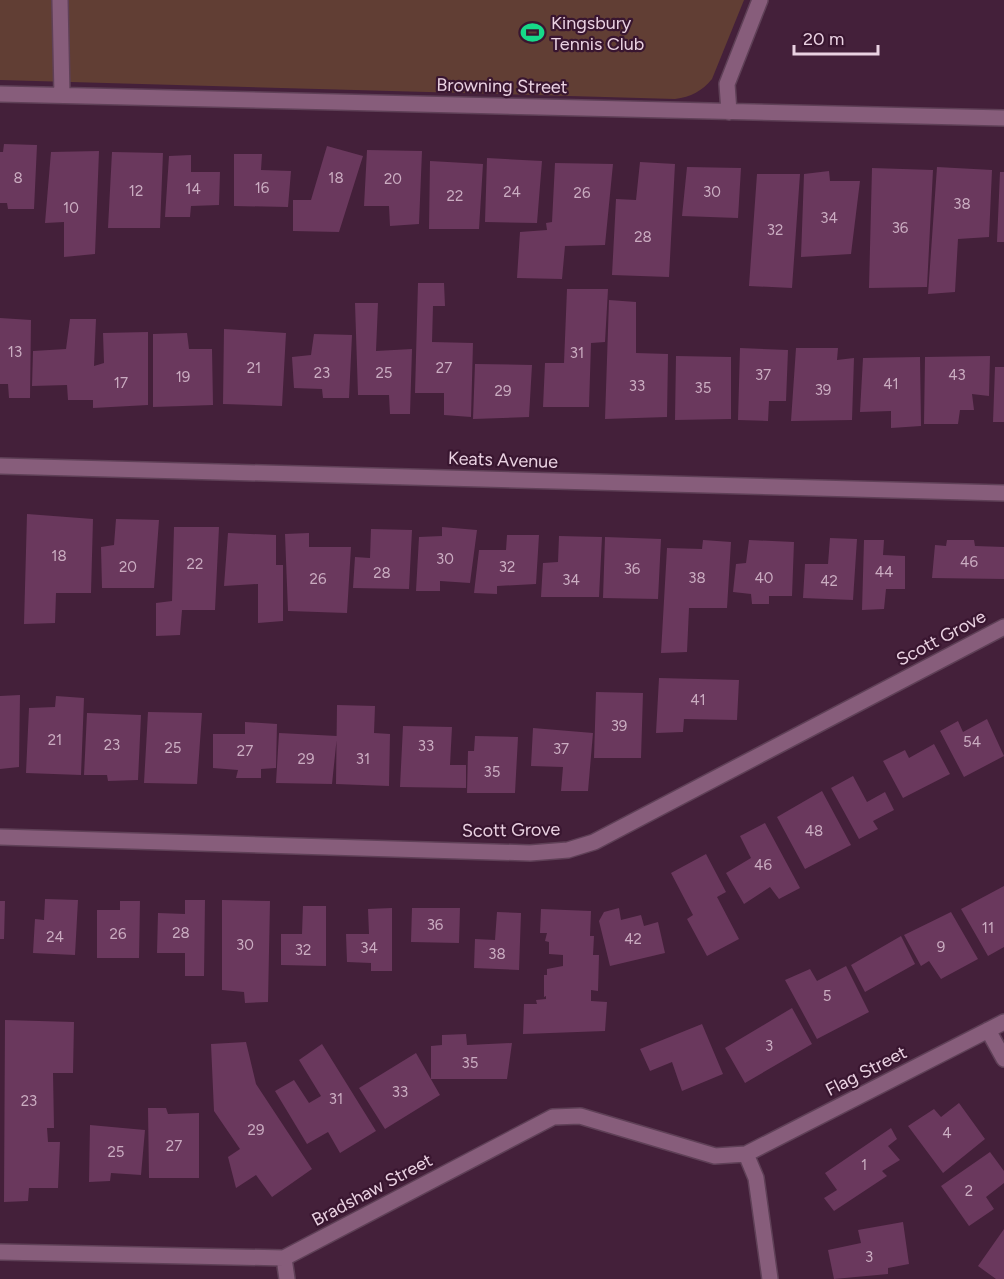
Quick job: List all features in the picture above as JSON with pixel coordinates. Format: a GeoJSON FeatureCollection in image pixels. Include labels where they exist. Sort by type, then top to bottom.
{"type":"FeatureCollection","features":[{"type":"Feature","properties":{"kind":"street"},"geometry":{"type":"LineString","coordinates":[[60,0],[62,95]]}},
{"type":"Feature","properties":{"kind":"street"},"geometry":{"type":"LineString","coordinates":[[729,112],[728,84],[760,0]]}},
{"type":"Feature","properties":{"kind":"street","name":"Browning Street"},"geometry":{"type":"LineString","coordinates":[[0,94],[1004,118]]}},
{"type":"Feature","properties":{"kind":"street","name":"Keats Avenue"},"geometry":{"type":"LineString","coordinates":[[0,466],[1004,493]]}},
{"type":"Feature","properties":{"kind":"street","name":"Scott Grove"},"geometry":{"type":"LineString","coordinates":[[0,837],[530,853],[568,850],[594,842],[1004,627]]}},
{"type":"Feature","properties":{"kind":"street","name":"Flag Street"},"geometry":{"type":"LineString","coordinates":[[746,1154],[1004,1022]]}},
{"type":"Feature","properties":{"kind":"street"},"geometry":{"type":"LineString","coordinates":[[988,1030],[1004,1059]]}},
{"type":"Feature","properties":{"kind":"street","name":"Bradshaw Street"},"geometry":{"type":"LineString","coordinates":[[0,1252],[284,1258],[553,1117],[580,1116],[715,1156],[746,1154]]}},
{"type":"Feature","properties":{"kind":"street"},"geometry":{"type":"LineString","coordinates":[[746,1154],[756,1178],[770,1279]]}},
{"type":"Feature","properties":{"kind":"street"},"geometry":{"type":"LineString","coordinates":[[284,1258],[287,1279]]}},
{"type":"Feature","properties":{"kind":"shaded area"},"geometry":{"type":"Polygon","coordinates":[[[0,0],[744,0],[712,79],[696,93],[675,99],[0,80],[0,0]]]}},
{"type":"Feature","properties":{"kind":"building"},"geometry":{"type":"Polygon","coordinates":[[[4,144],[37,145],[34,209],[8,209],[7,203],[0,203],[0,152],[3,152],[4,144]]]}},
{"type":"Feature","properties":{"kind":"building"},"geometry":{"type":"Polygon","coordinates":[[[327,146],[363,156],[339,232],[293,231],[293,200],[311,200],[327,146]]]}},
{"type":"Feature","properties":{"kind":"building"},"geometry":{"type":"Polygon","coordinates":[[[367,150],[422,151],[419,224],[390,226],[389,206],[364,206],[367,150]]]}},
{"type":"Feature","properties":{"kind":"building"},"geometry":{"type":"Polygon","coordinates":[[[99,151],[95,254],[64,257],[64,222],[45,223],[51,152],[99,151]]]}},
{"type":"Feature","properties":{"kind":"building"},"geometry":{"type":"Polygon","coordinates":[[[112,152],[163,153],[160,228],[108,228],[112,152]]]}},
{"type":"Feature","properties":{"kind":"building"},"geometry":{"type":"Polygon","coordinates":[[[234,154],[262,154],[261,170],[291,171],[288,207],[234,206],[234,154]]]}},
{"type":"Feature","properties":{"kind":"building"},"geometry":{"type":"Polygon","coordinates":[[[191,155],[191,172],[220,172],[219,205],[191,206],[190,217],[165,217],[169,156],[191,155]]]}},
{"type":"Feature","properties":{"kind":"building"},"geometry":{"type":"Polygon","coordinates":[[[487,158],[542,161],[537,223],[485,222],[487,158]]]}},
{"type":"Feature","properties":{"kind":"building"},"geometry":{"type":"Polygon","coordinates":[[[430,161],[483,164],[479,229],[429,229],[430,161]]]}},
{"type":"Feature","properties":{"kind":"building"},"geometry":{"type":"Polygon","coordinates":[[[640,162],[675,164],[669,277],[612,275],[616,199],[636,200],[640,162]]]}},
{"type":"Feature","properties":{"kind":"building"},"geometry":{"type":"Polygon","coordinates":[[[555,163],[613,164],[605,245],[565,246],[562,279],[517,278],[520,232],[547,230],[546,223],[552,222],[555,163]]]}},
{"type":"Feature","properties":{"kind":"building"},"geometry":{"type":"Polygon","coordinates":[[[687,167],[741,168],[738,218],[682,216],[687,167]]]}},
{"type":"Feature","properties":{"kind":"building"},"geometry":{"type":"Polygon","coordinates":[[[937,167],[992,170],[989,237],[958,239],[955,292],[928,294],[937,167]]]}},
{"type":"Feature","properties":{"kind":"building"},"geometry":{"type":"Polygon","coordinates":[[[872,168],[933,170],[927,287],[869,288],[872,168]]]}},
{"type":"Feature","properties":{"kind":"building"},"geometry":{"type":"Polygon","coordinates":[[[829,171],[830,181],[860,181],[851,254],[801,257],[804,174],[829,171]]]}},
{"type":"Feature","properties":{"kind":"building"},"geometry":{"type":"Polygon","coordinates":[[[1000,172],[1004,172],[1004,242],[997,242],[1000,172]]]}},
{"type":"Feature","properties":{"kind":"building"},"geometry":{"type":"Polygon","coordinates":[[[757,174],[800,174],[792,288],[749,286],[757,174]]]}},
{"type":"Feature","properties":{"kind":"building"},"geometry":{"type":"Polygon","coordinates":[[[418,283],[444,283],[445,306],[433,306],[432,342],[473,343],[471,417],[444,415],[444,393],[415,393],[418,283]]]}},
{"type":"Feature","properties":{"kind":"building"},"geometry":{"type":"Polygon","coordinates":[[[567,289],[608,289],[605,342],[591,343],[589,407],[543,407],[545,363],[564,363],[567,289]]]}},
{"type":"Feature","properties":{"kind":"building"},"geometry":{"type":"Polygon","coordinates":[[[609,300],[636,302],[636,353],[668,354],[667,417],[605,419],[609,300]]]}},
{"type":"Feature","properties":{"kind":"building"},"geometry":{"type":"Polygon","coordinates":[[[355,303],[378,303],[376,351],[412,349],[410,414],[390,414],[389,395],[358,395],[355,303]]]}},
{"type":"Feature","properties":{"kind":"building"},"geometry":{"type":"Polygon","coordinates":[[[0,318],[31,320],[30,398],[9,398],[8,384],[0,384],[0,318]]]}},
{"type":"Feature","properties":{"kind":"building"},"geometry":{"type":"Polygon","coordinates":[[[70,319],[96,319],[94,366],[104,363],[103,333],[148,332],[148,405],[93,408],[93,400],[68,400],[67,385],[32,386],[33,351],[66,349],[70,319]]]}},
{"type":"Feature","properties":{"kind":"building"},"geometry":{"type":"Polygon","coordinates":[[[224,329],[286,333],[282,406],[223,404],[224,329]]]}},
{"type":"Feature","properties":{"kind":"building"},"geometry":{"type":"Polygon","coordinates":[[[187,333],[189,349],[212,349],[213,405],[153,407],[153,334],[187,333]]]}},
{"type":"Feature","properties":{"kind":"building"},"geometry":{"type":"Polygon","coordinates":[[[314,334],[352,335],[349,398],[323,398],[322,389],[294,388],[292,357],[311,355],[314,334]]]}},
{"type":"Feature","properties":{"kind":"building"},"geometry":{"type":"Polygon","coordinates":[[[740,348],[788,350],[786,401],[769,401],[768,421],[738,420],[740,348]]]}},
{"type":"Feature","properties":{"kind":"building"},"geometry":{"type":"Polygon","coordinates":[[[796,348],[838,348],[837,360],[854,358],[852,420],[791,421],[796,348]]]}},
{"type":"Feature","properties":{"kind":"building"},"geometry":{"type":"Polygon","coordinates":[[[676,356],[731,357],[731,419],[675,420],[676,356]]]}},
{"type":"Feature","properties":{"kind":"building"},"geometry":{"type":"Polygon","coordinates":[[[990,356],[989,396],[972,394],[974,410],[960,410],[958,424],[924,424],[925,357],[990,356]]]}},
{"type":"Feature","properties":{"kind":"building"},"geometry":{"type":"Polygon","coordinates":[[[920,357],[921,426],[891,428],[891,411],[860,412],[863,358],[920,357]]]}},
{"type":"Feature","properties":{"kind":"building"},"geometry":{"type":"Polygon","coordinates":[[[475,364],[532,365],[529,417],[473,419],[475,364]]]}},
{"type":"Feature","properties":{"kind":"building"},"geometry":{"type":"Polygon","coordinates":[[[995,367],[1004,367],[1004,422],[993,422],[995,367]]]}},
{"type":"Feature","properties":{"kind":"building"},"geometry":{"type":"Polygon","coordinates":[[[27,514],[93,519],[91,593],[56,593],[55,623],[24,624],[27,514]]]}},
{"type":"Feature","properties":{"kind":"building"},"geometry":{"type":"Polygon","coordinates":[[[116,519],[159,520],[154,588],[102,588],[101,547],[114,545],[116,519]]]}},
{"type":"Feature","properties":{"kind":"building"},"geometry":{"type":"Polygon","coordinates":[[[174,527],[219,527],[215,610],[182,610],[180,635],[156,636],[156,603],[172,601],[174,527]]]}},
{"type":"Feature","properties":{"kind":"building"},"geometry":{"type":"Polygon","coordinates":[[[442,527],[477,530],[470,583],[440,581],[440,591],[416,591],[419,537],[442,536],[442,527]]]}},
{"type":"Feature","properties":{"kind":"building"},"geometry":{"type":"Polygon","coordinates":[[[371,529],[412,530],[409,589],[353,588],[355,557],[370,558],[371,529]]]}},
{"type":"Feature","properties":{"kind":"building"},"geometry":{"type":"Polygon","coordinates":[[[228,533],[276,535],[276,565],[283,565],[283,621],[258,623],[258,584],[224,586],[228,533]]]}},
{"type":"Feature","properties":{"kind":"building"},"geometry":{"type":"Polygon","coordinates":[[[309,533],[309,547],[351,547],[347,613],[288,611],[285,534],[309,533]]]}},
{"type":"Feature","properties":{"kind":"building"},"geometry":{"type":"Polygon","coordinates":[[[507,535],[539,535],[536,584],[497,586],[497,594],[474,593],[479,550],[506,550],[507,535]]]}},
{"type":"Feature","properties":{"kind":"building"},"geometry":{"type":"Polygon","coordinates":[[[559,536],[602,537],[599,597],[541,597],[543,563],[558,562],[559,536]]]}},
{"type":"Feature","properties":{"kind":"building"},"geometry":{"type":"Polygon","coordinates":[[[605,537],[661,539],[658,599],[603,598],[605,537]]]}},
{"type":"Feature","properties":{"kind":"building"},"geometry":{"type":"Polygon","coordinates":[[[830,538],[857,539],[853,600],[803,598],[805,564],[828,564],[830,538]]]}},
{"type":"Feature","properties":{"kind":"building"},"geometry":{"type":"Polygon","coordinates":[[[703,540],[731,542],[727,608],[689,608],[687,652],[661,653],[667,548],[702,549],[703,540]]]}},
{"type":"Feature","properties":{"kind":"building"},"geometry":{"type":"Polygon","coordinates":[[[749,540],[794,542],[792,596],[769,596],[769,604],[752,604],[751,594],[733,592],[736,564],[746,563],[749,540]]]}},
{"type":"Feature","properties":{"kind":"building"},"geometry":{"type":"Polygon","coordinates":[[[864,540],[884,540],[883,555],[905,556],[905,589],[886,589],[884,609],[862,610],[864,540]]]}},
{"type":"Feature","properties":{"kind":"building"},"geometry":{"type":"Polygon","coordinates":[[[947,540],[974,540],[975,546],[1004,547],[1004,579],[932,578],[935,545],[946,546],[947,540]]]}},
{"type":"Feature","properties":{"kind":"building"},"geometry":{"type":"Polygon","coordinates":[[[659,678],[739,680],[737,720],[684,719],[683,732],[656,733],[659,678]]]}},
{"type":"Feature","properties":{"kind":"building"},"geometry":{"type":"Polygon","coordinates":[[[596,692],[643,693],[641,758],[594,758],[596,692]]]}},
{"type":"Feature","properties":{"kind":"building"},"geometry":{"type":"Polygon","coordinates":[[[20,695],[19,767],[0,769],[0,696],[20,695]]]}},
{"type":"Feature","properties":{"kind":"building"},"geometry":{"type":"Polygon","coordinates":[[[56,696],[84,698],[81,775],[26,773],[29,708],[55,707],[56,696]]]}},
{"type":"Feature","properties":{"kind":"building"},"geometry":{"type":"Polygon","coordinates":[[[337,705],[375,706],[374,733],[390,734],[389,786],[336,784],[337,705]]]}},
{"type":"Feature","properties":{"kind":"building"},"geometry":{"type":"Polygon","coordinates":[[[148,712],[202,713],[197,784],[144,783],[148,712]]]}},
{"type":"Feature","properties":{"kind":"building"},"geometry":{"type":"Polygon","coordinates":[[[87,713],[141,715],[138,780],[108,781],[107,775],[84,775],[87,713]]]}},
{"type":"Feature","properties":{"kind":"building"},"geometry":{"type":"Polygon","coordinates":[[[987,719],[1004,756],[964,777],[940,731],[958,721],[963,732],[987,719]]]}},
{"type":"Feature","properties":{"kind":"building"},"geometry":{"type":"Polygon","coordinates":[[[245,722],[277,724],[276,768],[261,769],[261,778],[236,778],[238,770],[213,768],[213,734],[245,734],[245,722]]]}},
{"type":"Feature","properties":{"kind":"building"},"geometry":{"type":"Polygon","coordinates":[[[403,726],[452,727],[450,765],[466,765],[466,788],[400,787],[403,726]]]}},
{"type":"Feature","properties":{"kind":"building"},"geometry":{"type":"Polygon","coordinates":[[[533,728],[593,733],[588,791],[561,791],[563,767],[531,766],[533,728]]]}},
{"type":"Feature","properties":{"kind":"building"},"geometry":{"type":"Polygon","coordinates":[[[279,733],[337,736],[332,784],[276,783],[279,733]]]}},
{"type":"Feature","properties":{"kind":"building"},"geometry":{"type":"Polygon","coordinates":[[[475,736],[518,737],[515,793],[467,793],[468,751],[474,751],[475,736]]]}},
{"type":"Feature","properties":{"kind":"building"},"geometry":{"type":"Polygon","coordinates":[[[934,744],[950,774],[903,798],[883,761],[905,750],[909,758],[934,744]]]}},
{"type":"Feature","properties":{"kind":"building"},"geometry":{"type":"Polygon","coordinates":[[[853,776],[867,802],[885,792],[894,810],[873,821],[878,829],[859,839],[831,788],[853,776]]]}},
{"type":"Feature","properties":{"kind":"building"},"geometry":{"type":"Polygon","coordinates":[[[822,791],[851,845],[805,869],[777,817],[822,791]]]}},
{"type":"Feature","properties":{"kind":"building"},"geometry":{"type":"Polygon","coordinates":[[[765,823],[800,888],[779,899],[770,887],[744,904],[726,873],[751,858],[740,836],[765,823]]]}},
{"type":"Feature","properties":{"kind":"building"},"geometry":{"type":"Polygon","coordinates":[[[706,854],[726,892],[717,897],[739,939],[707,956],[687,919],[693,915],[671,873],[706,854]]]}},
{"type":"Feature","properties":{"kind":"building"},"geometry":{"type":"Polygon","coordinates":[[[1004,886],[1004,947],[988,956],[961,909],[1004,886]]]}},
{"type":"Feature","properties":{"kind":"building"},"geometry":{"type":"Polygon","coordinates":[[[45,899],[78,900],[75,955],[33,953],[35,919],[44,920],[45,899]]]}},
{"type":"Feature","properties":{"kind":"building"},"geometry":{"type":"Polygon","coordinates":[[[185,900],[205,900],[204,976],[185,976],[185,953],[157,953],[158,913],[185,914],[185,900]]]}},
{"type":"Feature","properties":{"kind":"building"},"geometry":{"type":"Polygon","coordinates":[[[222,900],[270,901],[268,1002],[245,1003],[244,992],[222,990],[222,900]]]}},
{"type":"Feature","properties":{"kind":"building"},"geometry":{"type":"Polygon","coordinates":[[[0,901],[5,901],[4,939],[0,939],[0,901]]]}},
{"type":"Feature","properties":{"kind":"building"},"geometry":{"type":"Polygon","coordinates":[[[120,901],[140,901],[139,958],[97,958],[97,910],[120,910],[120,901]]]}},
{"type":"Feature","properties":{"kind":"building"},"geometry":{"type":"Polygon","coordinates":[[[303,906],[326,906],[326,966],[281,965],[281,934],[302,934],[303,906]]]}},
{"type":"Feature","properties":{"kind":"building"},"geometry":{"type":"Polygon","coordinates":[[[392,908],[392,971],[371,971],[371,963],[347,962],[346,934],[369,934],[368,909],[392,908]]]}},
{"type":"Feature","properties":{"kind":"building"},"geometry":{"type":"Polygon","coordinates":[[[412,908],[460,908],[459,943],[411,942],[412,908]]]}},
{"type":"Feature","properties":{"kind":"building"},"geometry":{"type":"Polygon","coordinates":[[[619,908],[621,920],[641,915],[644,926],[658,922],[665,953],[610,966],[599,921],[604,912],[619,908]]]}},
{"type":"Feature","properties":{"kind":"building"},"geometry":{"type":"Polygon","coordinates":[[[541,909],[591,911],[590,936],[594,936],[593,955],[599,955],[598,991],[591,990],[591,1001],[607,1002],[605,1031],[523,1034],[524,1004],[537,1004],[536,1000],[546,999],[546,996],[544,997],[544,975],[547,975],[547,969],[563,966],[563,955],[549,954],[549,942],[545,941],[547,933],[540,933],[541,909]]]}},
{"type":"Feature","properties":{"kind":"building"},"geometry":{"type":"Polygon","coordinates":[[[497,912],[521,913],[519,970],[474,968],[475,939],[495,940],[497,912]]]}},
{"type":"Feature","properties":{"kind":"building"},"geometry":{"type":"Polygon","coordinates":[[[951,912],[978,959],[941,979],[929,961],[921,966],[904,935],[951,912]]]}},
{"type":"Feature","properties":{"kind":"building"},"geometry":{"type":"Polygon","coordinates":[[[901,936],[915,964],[865,992],[851,965],[901,936]]]}},
{"type":"Feature","properties":{"kind":"building"},"geometry":{"type":"Polygon","coordinates":[[[846,966],[869,1012],[817,1039],[785,980],[810,969],[817,981],[846,966]]]}},
{"type":"Feature","properties":{"kind":"building"},"geometry":{"type":"Polygon","coordinates":[[[792,1008],[812,1044],[745,1083],[725,1048],[792,1008]]]}},
{"type":"Feature","properties":{"kind":"building"},"geometry":{"type":"Polygon","coordinates":[[[5,1020],[74,1022],[73,1073],[53,1073],[54,1128],[47,1128],[48,1142],[60,1142],[58,1188],[29,1188],[28,1201],[4,1202],[5,1020]]]}},
{"type":"Feature","properties":{"kind":"building"},"geometry":{"type":"Polygon","coordinates":[[[702,1024],[723,1074],[682,1091],[672,1062],[650,1071],[640,1049],[702,1024]]]}},
{"type":"Feature","properties":{"kind":"building"},"geometry":{"type":"Polygon","coordinates":[[[466,1034],[467,1045],[512,1043],[507,1079],[431,1079],[431,1046],[442,1045],[442,1035],[466,1034]]]}},
{"type":"Feature","properties":{"kind":"building"},"geometry":{"type":"Polygon","coordinates":[[[246,1042],[256,1084],[312,1169],[272,1197],[256,1175],[236,1188],[228,1157],[240,1149],[214,1111],[211,1044],[246,1042]]]}},
{"type":"Feature","properties":{"kind":"building"},"geometry":{"type":"Polygon","coordinates":[[[322,1044],[376,1131],[340,1153],[328,1132],[307,1144],[275,1091],[294,1080],[309,1103],[321,1096],[299,1060],[322,1044]]]}},
{"type":"Feature","properties":{"kind":"building"},"geometry":{"type":"Polygon","coordinates":[[[416,1053],[440,1095],[385,1129],[359,1088],[416,1053]]]}},
{"type":"Feature","properties":{"kind":"building"},"geometry":{"type":"Polygon","coordinates":[[[959,1103],[985,1139],[943,1173],[908,1126],[934,1109],[941,1117],[959,1103]]]}},
{"type":"Feature","properties":{"kind":"building"},"geometry":{"type":"Polygon","coordinates":[[[148,1108],[166,1108],[168,1114],[199,1113],[199,1178],[149,1178],[148,1108]]]}},
{"type":"Feature","properties":{"kind":"building"},"geometry":{"type":"Polygon","coordinates":[[[90,1125],[145,1130],[141,1175],[111,1173],[110,1181],[89,1182],[90,1125]]]}},
{"type":"Feature","properties":{"kind":"building"},"geometry":{"type":"Polygon","coordinates":[[[891,1128],[897,1139],[888,1146],[900,1160],[882,1171],[887,1176],[834,1211],[824,1198],[837,1190],[825,1173],[891,1128]]]}},
{"type":"Feature","properties":{"kind":"building"},"geometry":{"type":"Polygon","coordinates":[[[990,1152],[1004,1171],[1004,1183],[986,1197],[994,1209],[969,1226],[941,1186],[990,1152]]]}},
{"type":"Feature","properties":{"kind":"building"},"geometry":{"type":"Polygon","coordinates":[[[903,1222],[909,1264],[888,1268],[888,1274],[834,1279],[828,1250],[861,1243],[858,1230],[903,1222]]]}},
{"type":"Feature","properties":{"kind":"building"},"geometry":{"type":"Polygon","coordinates":[[[1004,1229],[1004,1279],[996,1279],[978,1266],[1004,1229]]]}},
{"type":"Feature","properties":{"kind":"place","name":"Kingsbury Tennis Club"},"geometry":{"type":"Point","coordinates":[533,33]}}]}
